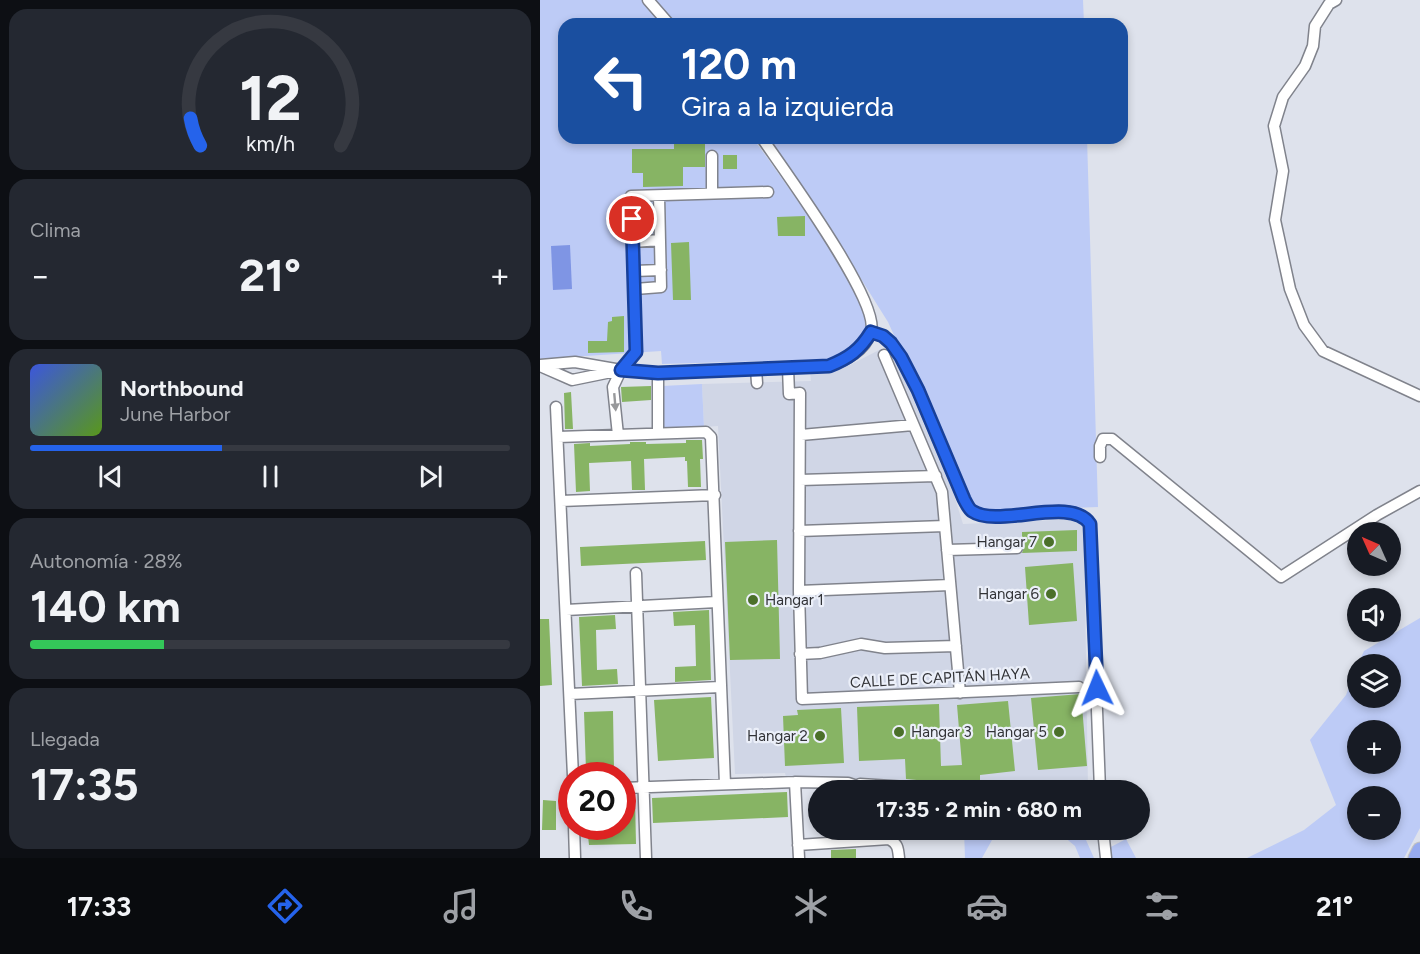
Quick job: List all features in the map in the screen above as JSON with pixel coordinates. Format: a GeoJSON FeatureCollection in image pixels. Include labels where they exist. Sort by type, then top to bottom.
{"type":"FeatureCollection","features":[{"type":"Feature","properties":{"kind":"highway"},"geometry":{"type":"LineString","coordinates":[[1416,858],[1420,850]]}},
{"type":"Feature","properties":{"kind":"street"},"geometry":{"type":"LineString","coordinates":[[648,0],[664,18]]}},
{"type":"Feature","properties":{"kind":"street"},"geometry":{"type":"LineString","coordinates":[[1336,0],[1329,4],[1315,26],[1313,46],[1305,66],[1283,97],[1274,126],[1283,171],[1275,220],[1290,289],[1304,325],[1323,351],[1420,396]]}},
{"type":"Feature","properties":{"kind":"street"},"geometry":{"type":"LineString","coordinates":[[540,366],[575,362],[621,370],[658,373],[810,367],[829,366],[846,360],[857,351],[871,332],[871,320],[866,302],[846,264],[766,144]]}},
{"type":"Feature","properties":{"kind":"street"},"geometry":{"type":"LineString","coordinates":[[712,156],[712,193]]}},
{"type":"Feature","properties":{"kind":"street"},"geometry":{"type":"LineString","coordinates":[[618,435],[613,387],[621,370],[636,352],[632,196],[768,192]]}},
{"type":"Feature","properties":{"kind":"street"},"geometry":{"type":"LineString","coordinates":[[635,289],[661,287],[659,196]]}},
{"type":"Feature","properties":{"kind":"street"},"geometry":{"type":"LineString","coordinates":[[633,242],[660,240]]}},
{"type":"Feature","properties":{"kind":"street"},"geometry":{"type":"LineString","coordinates":[[634,271],[661,270]]}},
{"type":"Feature","properties":{"kind":"street"},"geometry":{"type":"LineString","coordinates":[[871,332],[883,336],[901,357],[918,390],[971,511],[987,516],[1063,512],[1079,514],[1090,524],[1101,780]]}},
{"type":"Feature","properties":{"kind":"street"},"geometry":{"type":"LineString","coordinates":[[884,355],[942,492],[960,693]]}},
{"type":"Feature","properties":{"kind":"street"},"geometry":{"type":"LineString","coordinates":[[540,366],[572,380],[621,370]]}},
{"type":"Feature","properties":{"kind":"street"},"geometry":{"type":"LineString","coordinates":[[788,368],[789,394],[800,393],[798,591],[800,654],[820,653],[861,644],[885,648],[956,646]]}},
{"type":"Feature","properties":{"kind":"street"},"geometry":{"type":"LineString","coordinates":[[756,369],[758,383]]}},
{"type":"Feature","properties":{"kind":"street"},"geometry":{"type":"LineString","coordinates":[[658,373],[658,434]]}},
{"type":"Feature","properties":{"kind":"street"},"geometry":{"type":"LineString","coordinates":[[556,407],[572,762]]}},
{"type":"Feature","properties":{"kind":"street"},"geometry":{"type":"LineString","coordinates":[[801,433],[913,425]]}},
{"type":"Feature","properties":{"kind":"street"},"geometry":{"type":"LineString","coordinates":[[558,438],[706,432],[711,437],[725,784]]}},
{"type":"Feature","properties":{"kind":"street"},"geometry":{"type":"LineString","coordinates":[[1100,458],[1100,446],[1103,440],[1112,439],[1281,577],[1377,515],[1420,491]]}},
{"type":"Feature","properties":{"kind":"street"},"geometry":{"type":"LineString","coordinates":[[800,480],[936,476]]}},
{"type":"Feature","properties":{"kind":"street"},"geometry":{"type":"LineString","coordinates":[[561,501],[715,495]]}},
{"type":"Feature","properties":{"kind":"street"},"geometry":{"type":"LineString","coordinates":[[799,531],[945,525]]}},
{"type":"Feature","properties":{"kind":"street"},"geometry":{"type":"LineString","coordinates":[[947,550],[1017,548]]}},
{"type":"Feature","properties":{"kind":"street"},"geometry":{"type":"LineString","coordinates":[[636,573],[646,858]]}},
{"type":"Feature","properties":{"kind":"street"},"geometry":{"type":"LineString","coordinates":[[798,591],[950,585]]}},
{"type":"Feature","properties":{"kind":"street"},"geometry":{"type":"LineString","coordinates":[[566,610],[717,602]]}},
{"type":"Feature","properties":{"kind":"street","name":"CALLE DE CAPITÁN HAYA"},"geometry":{"type":"LineString","coordinates":[[800,654],[802,699],[1079,687]]}},
{"type":"Feature","properties":{"kind":"street"},"geometry":{"type":"LineString","coordinates":[[570,694],[720,687]]}},
{"type":"Feature","properties":{"kind":"street"},"geometry":{"type":"LineString","coordinates":[[795,782],[799,858]]}},
{"type":"Feature","properties":{"kind":"street"},"geometry":{"type":"LineString","coordinates":[[636,787],[808,782]]}},
{"type":"Feature","properties":{"kind":"street"},"geometry":{"type":"LineString","coordinates":[[574,840],[575,858]]}},
{"type":"Feature","properties":{"kind":"street"},"geometry":{"type":"LineString","coordinates":[[798,845],[838,840]]}},
{"type":"Feature","properties":{"kind":"street"},"geometry":{"type":"LineString","coordinates":[[893,840],[896,843],[899,858]]}},
{"type":"Feature","properties":{"kind":"street"},"geometry":{"type":"LineString","coordinates":[[1104,840],[1106,858]]}},
{"type":"Feature","properties":{"kind":"shaded area"},"geometry":{"type":"Polygon","coordinates":[[[540,0],[1083,0],[1084,18],[558,18],[558,144],[757,144],[839,264],[855,292],[864,315],[866,330],[857,344],[834,361],[827,359],[662,364],[661,351],[540,359],[540,0]]]}},
{"type":"Feature","properties":{"kind":"shaded area"},"geometry":{"type":"Polygon","coordinates":[[[771,144],[1087,144],[1098,507],[989,511],[976,506],[966,494],[888,322],[771,144]]]}},
{"type":"Feature","properties":{"kind":"shaded area"},"geometry":{"type":"Polygon","coordinates":[[[881,349],[893,352],[954,495],[963,524],[1076,519],[1084,526],[1088,780],[834,780],[786,777],[785,773],[735,774],[718,426],[704,427],[702,384],[811,381],[810,372],[850,365],[881,349]]]}},
{"type":"Feature","properties":{"kind":"shaded area"},"geometry":{"type":"Polygon","coordinates":[[[702,384],[704,427],[663,429],[662,386],[702,384]]]}},
{"type":"Feature","properties":{"kind":"shaded area"},"geometry":{"type":"Polygon","coordinates":[[[1420,618],[1420,828],[1404,858],[1247,858],[1304,830],[1336,805],[1310,740],[1347,692],[1347,708],[1401,708],[1401,654],[1363,654],[1379,642],[1401,642],[1401,629],[1420,618]]]}},
{"type":"Feature","properties":{"kind":"shaded area"},"geometry":{"type":"Polygon","coordinates":[[[964,840],[992,840],[982,858],[965,858],[964,840]]]}},
{"type":"Feature","properties":{"kind":"shaded area"},"geometry":{"type":"Polygon","coordinates":[[[1068,840],[1086,840],[1094,858],[1080,858],[1075,846],[1068,840]]]}},
{"type":"Feature","properties":{"kind":"shaded area"},"geometry":{"type":"Polygon","coordinates":[[[1127,840],[1136,858],[1110,858],[1109,848],[1127,840]]]}},
{"type":"Feature","properties":{"kind":"water"},"geometry":{"type":"Polygon","coordinates":[[[570,245],[572,289],[553,290],[551,246],[570,245]]]}},
{"type":"Feature","properties":{"kind":"building"},"geometry":{"type":"Polygon","coordinates":[[[674,144],[705,144],[705,167],[683,167],[683,186],[643,187],[643,173],[632,173],[632,149],[674,149],[674,144]]]}},
{"type":"Feature","properties":{"kind":"building"},"geometry":{"type":"Polygon","coordinates":[[[723,155],[737,155],[737,169],[723,169],[723,155]]]}},
{"type":"Feature","properties":{"kind":"building"},"geometry":{"type":"Polygon","coordinates":[[[805,216],[805,236],[778,236],[777,217],[805,216]]]}},
{"type":"Feature","properties":{"kind":"building"},"geometry":{"type":"Polygon","coordinates":[[[689,242],[691,300],[673,300],[671,243],[689,242]]]}},
{"type":"Feature","properties":{"kind":"building"},"geometry":{"type":"Polygon","coordinates":[[[624,316],[624,352],[588,353],[588,341],[607,341],[608,322],[612,321],[612,317],[624,316]]]}},
{"type":"Feature","properties":{"kind":"building"},"geometry":{"type":"Polygon","coordinates":[[[651,386],[651,400],[622,402],[621,387],[651,386]]]}},
{"type":"Feature","properties":{"kind":"building"},"geometry":{"type":"Polygon","coordinates":[[[571,392],[573,429],[565,429],[564,393],[571,392]]]}},
{"type":"Feature","properties":{"kind":"building"},"geometry":{"type":"Polygon","coordinates":[[[686,440],[702,440],[701,487],[688,487],[685,457],[644,459],[645,490],[632,490],[631,461],[589,463],[590,491],[576,492],[574,444],[590,443],[590,446],[630,444],[630,442],[686,443],[686,440]]]}},
{"type":"Feature","properties":{"kind":"building","name":"Hangar 7"},"geometry":{"type":"Polygon","coordinates":[[[1077,530],[1077,551],[1022,553],[1024,547],[1022,532],[1077,530]]]}},
{"type":"Feature","properties":{"kind":"building","name":"Hangar 1"},"geometry":{"type":"Polygon","coordinates":[[[777,540],[780,659],[730,660],[725,542],[777,540]]]}},
{"type":"Feature","properties":{"kind":"building"},"geometry":{"type":"Polygon","coordinates":[[[705,541],[706,560],[581,566],[580,547],[705,541]]]}},
{"type":"Feature","properties":{"kind":"building","name":"Hangar 6"},"geometry":{"type":"Polygon","coordinates":[[[1073,563],[1077,621],[1029,625],[1025,567],[1073,563]]]}},
{"type":"Feature","properties":{"kind":"building"},"geometry":{"type":"Polygon","coordinates":[[[709,610],[711,680],[675,682],[675,667],[696,666],[695,625],[674,626],[673,612],[709,610]]]}},
{"type":"Feature","properties":{"kind":"building"},"geometry":{"type":"Polygon","coordinates":[[[615,615],[616,629],[596,630],[597,670],[617,669],[618,684],[582,686],[579,617],[615,615]]]}},
{"type":"Feature","properties":{"kind":"building"},"geometry":{"type":"Polygon","coordinates":[[[540,619],[549,619],[552,685],[540,686],[540,619]]]}},
{"type":"Feature","properties":{"kind":"building","name":"Hangar 5"},"geometry":{"type":"Polygon","coordinates":[[[1081,694],[1087,766],[1038,770],[1031,698],[1081,694]]]}},
{"type":"Feature","properties":{"kind":"building"},"geometry":{"type":"Polygon","coordinates":[[[711,697],[714,758],[658,761],[654,700],[711,697]]]}},
{"type":"Feature","properties":{"kind":"building"},"geometry":{"type":"Polygon","coordinates":[[[1008,701],[1015,771],[980,775],[980,780],[917,780],[906,779],[905,759],[859,761],[857,707],[939,704],[941,766],[962,765],[957,705],[1008,701]]]}},
{"type":"Feature","properties":{"kind":"building","name":"Hangar 2"},"geometry":{"type":"Polygon","coordinates":[[[841,708],[844,763],[785,766],[783,716],[798,715],[797,710],[841,708]]]}},
{"type":"Feature","properties":{"kind":"building"},"geometry":{"type":"Polygon","coordinates":[[[613,711],[614,762],[586,762],[584,712],[613,711]]]}},
{"type":"Feature","properties":{"kind":"building"},"geometry":{"type":"Polygon","coordinates":[[[787,792],[788,817],[653,823],[652,798],[787,792]]]}},
{"type":"Feature","properties":{"kind":"building"},"geometry":{"type":"Polygon","coordinates":[[[543,800],[556,801],[556,830],[542,830],[543,800]]]}},
{"type":"Feature","properties":{"kind":"building"},"geometry":{"type":"Polygon","coordinates":[[[588,840],[636,840],[636,844],[589,845],[588,840]]]}},
{"type":"Feature","properties":{"kind":"building"},"geometry":{"type":"Polygon","coordinates":[[[856,849],[856,858],[831,858],[831,850],[856,849]]]}},
{"type":"Feature","properties":{"kind":"place","name":"Hangar 7"},"geometry":{"type":"Point","coordinates":[1049,542]}},
{"type":"Feature","properties":{"kind":"place","name":"Hangar 6"},"geometry":{"type":"Point","coordinates":[1051,594]}},
{"type":"Feature","properties":{"kind":"place","name":"Hangar 1"},"geometry":{"type":"Point","coordinates":[753,600]}},
{"type":"Feature","properties":{"kind":"place","name":"Hangar 3"},"geometry":{"type":"Point","coordinates":[899,732]}},
{"type":"Feature","properties":{"kind":"place","name":"Hangar 5"},"geometry":{"type":"Point","coordinates":[1059,732]}},
{"type":"Feature","properties":{"kind":"place","name":"Hangar 2"},"geometry":{"type":"Point","coordinates":[820,736]}},
{"type":"Feature","properties":{"kind":"route"},"geometry":{"type":"LineString","coordinates":[[632,219],[636,352],[621,370],[658,373],[829,366],[846,360],[857,351],[871,332],[883,336],[901,357],[918,390],[971,511],[987,516],[1063,512],[1079,514],[1090,524],[1097,688]]}}]}
